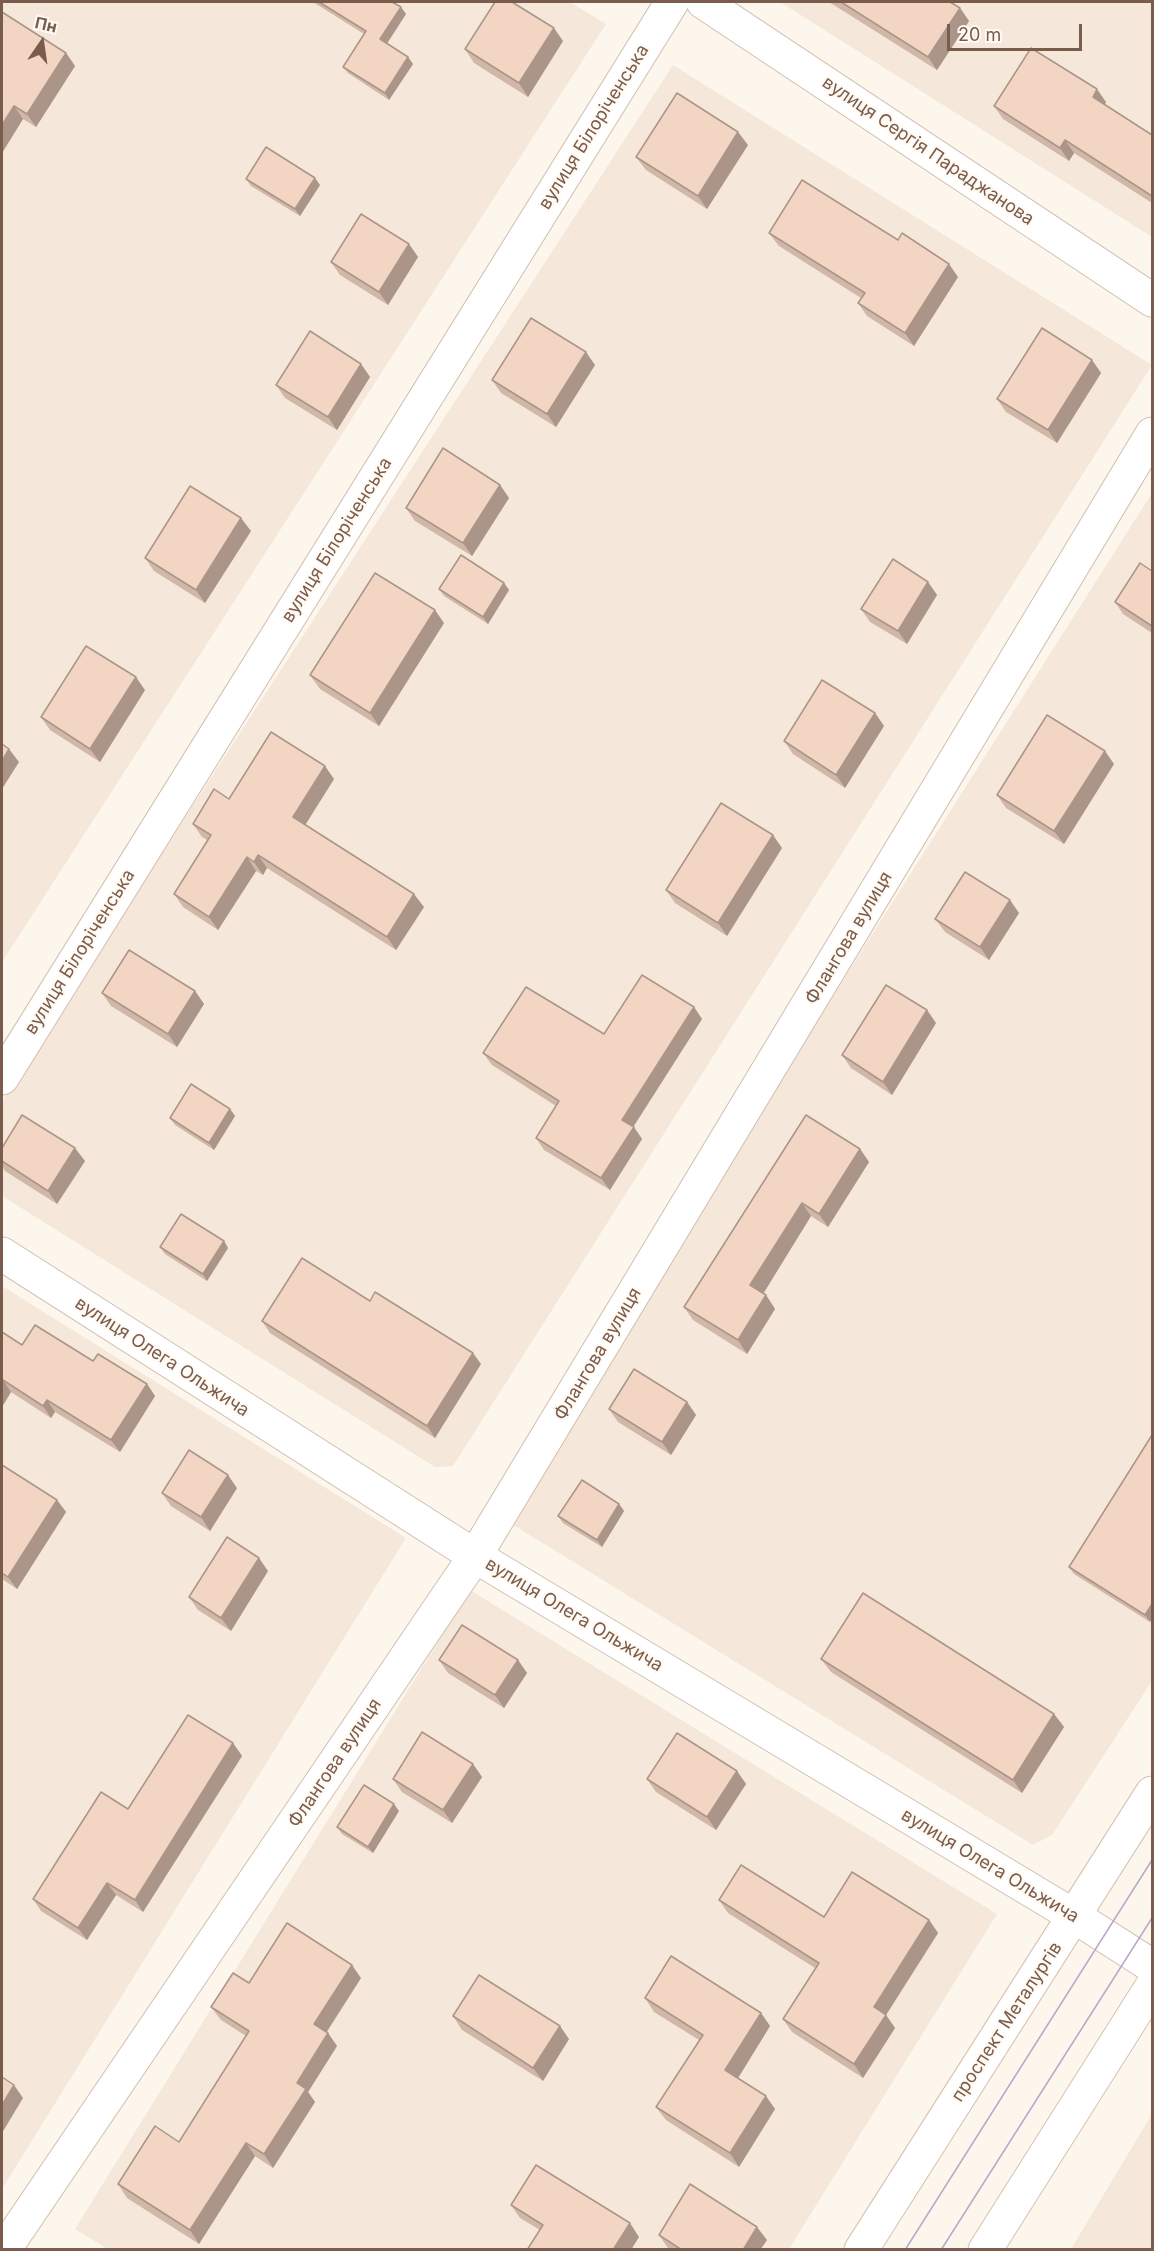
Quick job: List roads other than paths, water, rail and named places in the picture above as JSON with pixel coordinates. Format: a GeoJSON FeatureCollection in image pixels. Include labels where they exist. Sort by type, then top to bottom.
{"type":"FeatureCollection","features":[{"type":"Feature","properties":{"kind":"street","name":"вулиця Білоріченська"},"geometry":{"type":"LineString","coordinates":[[2,1078],[672,2]]}},
{"type":"Feature","properties":{"kind":"street","name":"вулиця Сергія Параджанова"},"geometry":{"type":"LineString","coordinates":[[703,2],[1152,300]]}},
{"type":"Feature","properties":{"kind":"street","name":"Флангова вулиця"},"geometry":{"type":"LineString","coordinates":[[11,2243],[476,1556],[1152,434]]}},
{"type":"Feature","properties":{"kind":"street","name":"вулиця Олега Ольжича"},"geometry":{"type":"LineString","coordinates":[[2,1254],[476,1556],[1074,1916],[1152,1966]]}},
{"type":"Feature","properties":{"kind":"street","name":"проспект Металургів"},"geometry":{"type":"LineString","coordinates":[[861,2250],[1152,1793]]}},
{"type":"Feature","properties":{"kind":"street"},"geometry":{"type":"LineString","coordinates":[[985,2250],[1152,1986]]}},
{"type":"Feature","properties":{"kind":"tram line"},"geometry":{"type":"LineString","coordinates":[[905,2250],[1152,1860]]}},
{"type":"Feature","properties":{"kind":"tram line"},"geometry":{"type":"LineString","coordinates":[[941,2250],[1152,1918]]}}]}
